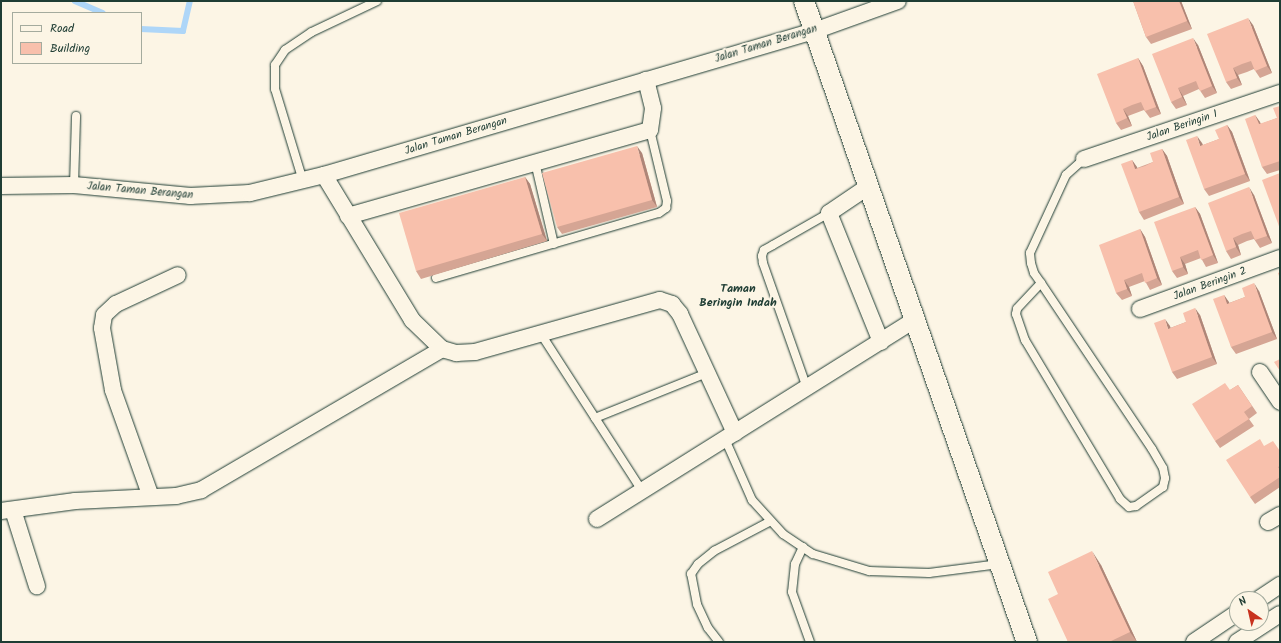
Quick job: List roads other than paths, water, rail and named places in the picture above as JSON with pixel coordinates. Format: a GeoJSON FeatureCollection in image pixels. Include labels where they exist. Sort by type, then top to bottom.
{"type":"FeatureCollection","features":[{"type":"Feature","properties":{"kind":"street"},"geometry":{"type":"LineString","coordinates":[[804,1],[916,319],[1027,642]]}},
{"type":"Feature","properties":{"kind":"street","name":"Jalan Taman Berangan"},"geometry":{"type":"LineString","coordinates":[[1,186],[74,185],[190,196],[220,196],[250,193],[324,175],[814,31],[898,1]]}},
{"type":"Feature","properties":{"kind":"street"},"geometry":{"type":"LineString","coordinates":[[348,216],[650,130],[653,108],[646,80]]}},
{"type":"Feature","properties":{"kind":"street","name":"Jalan Beringin 1"},"geometry":{"type":"LineString","coordinates":[[1084,159],[1280,93]]}},
{"type":"Feature","properties":{"kind":"street"},"geometry":{"type":"LineString","coordinates":[[324,175],[412,320],[442,349],[456,353],[475,352],[660,300],[672,304],[680,314],[708,373],[730,436]]}},
{"type":"Feature","properties":{"kind":"street"},"geometry":{"type":"LineString","coordinates":[[869,186],[829,213],[881,342]]}},
{"type":"Feature","properties":{"kind":"street","name":"Jalan Beringin 2"},"geometry":{"type":"LineString","coordinates":[[1140,309],[1280,258]]}},
{"type":"Feature","properties":{"kind":"street"},"geometry":{"type":"LineString","coordinates":[[151,497],[113,390],[102,328],[104,315],[116,304],[178,275]]}},
{"type":"Feature","properties":{"kind":"street"},"geometry":{"type":"LineString","coordinates":[[597,519],[916,319]]}},
{"type":"Feature","properties":{"kind":"street"},"geometry":{"type":"LineString","coordinates":[[36,586],[7,511],[75,501],[176,496],[201,490],[442,349]]}},
{"type":"Feature","properties":{"kind":"street"},"geometry":{"type":"LineString","coordinates":[[1260,372],[1280,402]]}},
{"type":"Feature","properties":{"kind":"street"},"geometry":{"type":"LineString","coordinates":[[1269,594],[1279,588]]}},
{"type":"Feature","properties":{"kind":"street"},"geometry":{"type":"LineString","coordinates":[[1237,642],[1280,614]]}},
{"type":"Feature","properties":{"kind":"street"},"geometry":{"type":"LineString","coordinates":[[1194,642],[1229,618]]}},
{"type":"Feature","properties":{"kind":"lane"},"geometry":{"type":"LineString","coordinates":[[303,181],[275,90],[275,65],[285,50],[312,32],[378,1]]}},
{"type":"Feature","properties":{"kind":"lane"},"geometry":{"type":"LineString","coordinates":[[74,185],[76,116]]}},
{"type":"Feature","properties":{"kind":"lane"},"geometry":{"type":"LineString","coordinates":[[436,278],[659,213],[666,208],[667,201],[650,130]]}},
{"type":"Feature","properties":{"kind":"lane"},"geometry":{"type":"LineString","coordinates":[[1041,284],[1017,309],[1016,314],[1025,340],[1120,499],[1129,507],[1136,506],[1163,487],[1165,478],[1163,468],[1034,273],[1030,253],[1066,175],[1084,159]]}},
{"type":"Feature","properties":{"kind":"lane"},"geometry":{"type":"LineString","coordinates":[[535,162],[554,244]]}},
{"type":"Feature","properties":{"kind":"lane"},"geometry":{"type":"LineString","coordinates":[[807,388],[763,263],[762,256],[764,250],[829,213]]}},
{"type":"Feature","properties":{"kind":"lane"},"geometry":{"type":"LineString","coordinates":[[541,334],[642,491]]}},
{"type":"Feature","properties":{"kind":"lane"},"geometry":{"type":"LineString","coordinates":[[595,418],[708,373]]}},
{"type":"Feature","properties":{"kind":"lane"},"geometry":{"type":"LineString","coordinates":[[730,436],[752,500],[783,534],[813,554],[869,571],[929,573],[1000,564]]}},
{"type":"Feature","properties":{"kind":"lane"},"geometry":{"type":"LineString","coordinates":[[719,642],[708,628],[697,604],[692,574],[698,564],[714,551],[772,521]]}},
{"type":"Feature","properties":{"kind":"lane"},"geometry":{"type":"LineString","coordinates":[[803,547],[795,564],[792,592],[810,642]]}},
{"type":"Feature","properties":{"kind":"waterway"},"geometry":{"type":"LineString","coordinates":[[75,1],[101,12]]}},
{"type":"Feature","properties":{"kind":"waterway"},"geometry":{"type":"LineString","coordinates":[[142,29],[183,31],[190,1]]}},
{"type":"Feature","properties":{"kind":"district","name":"Taman Beringin Indah"},"geometry":{"type":"Point","coordinates":[738,296]}}]}
